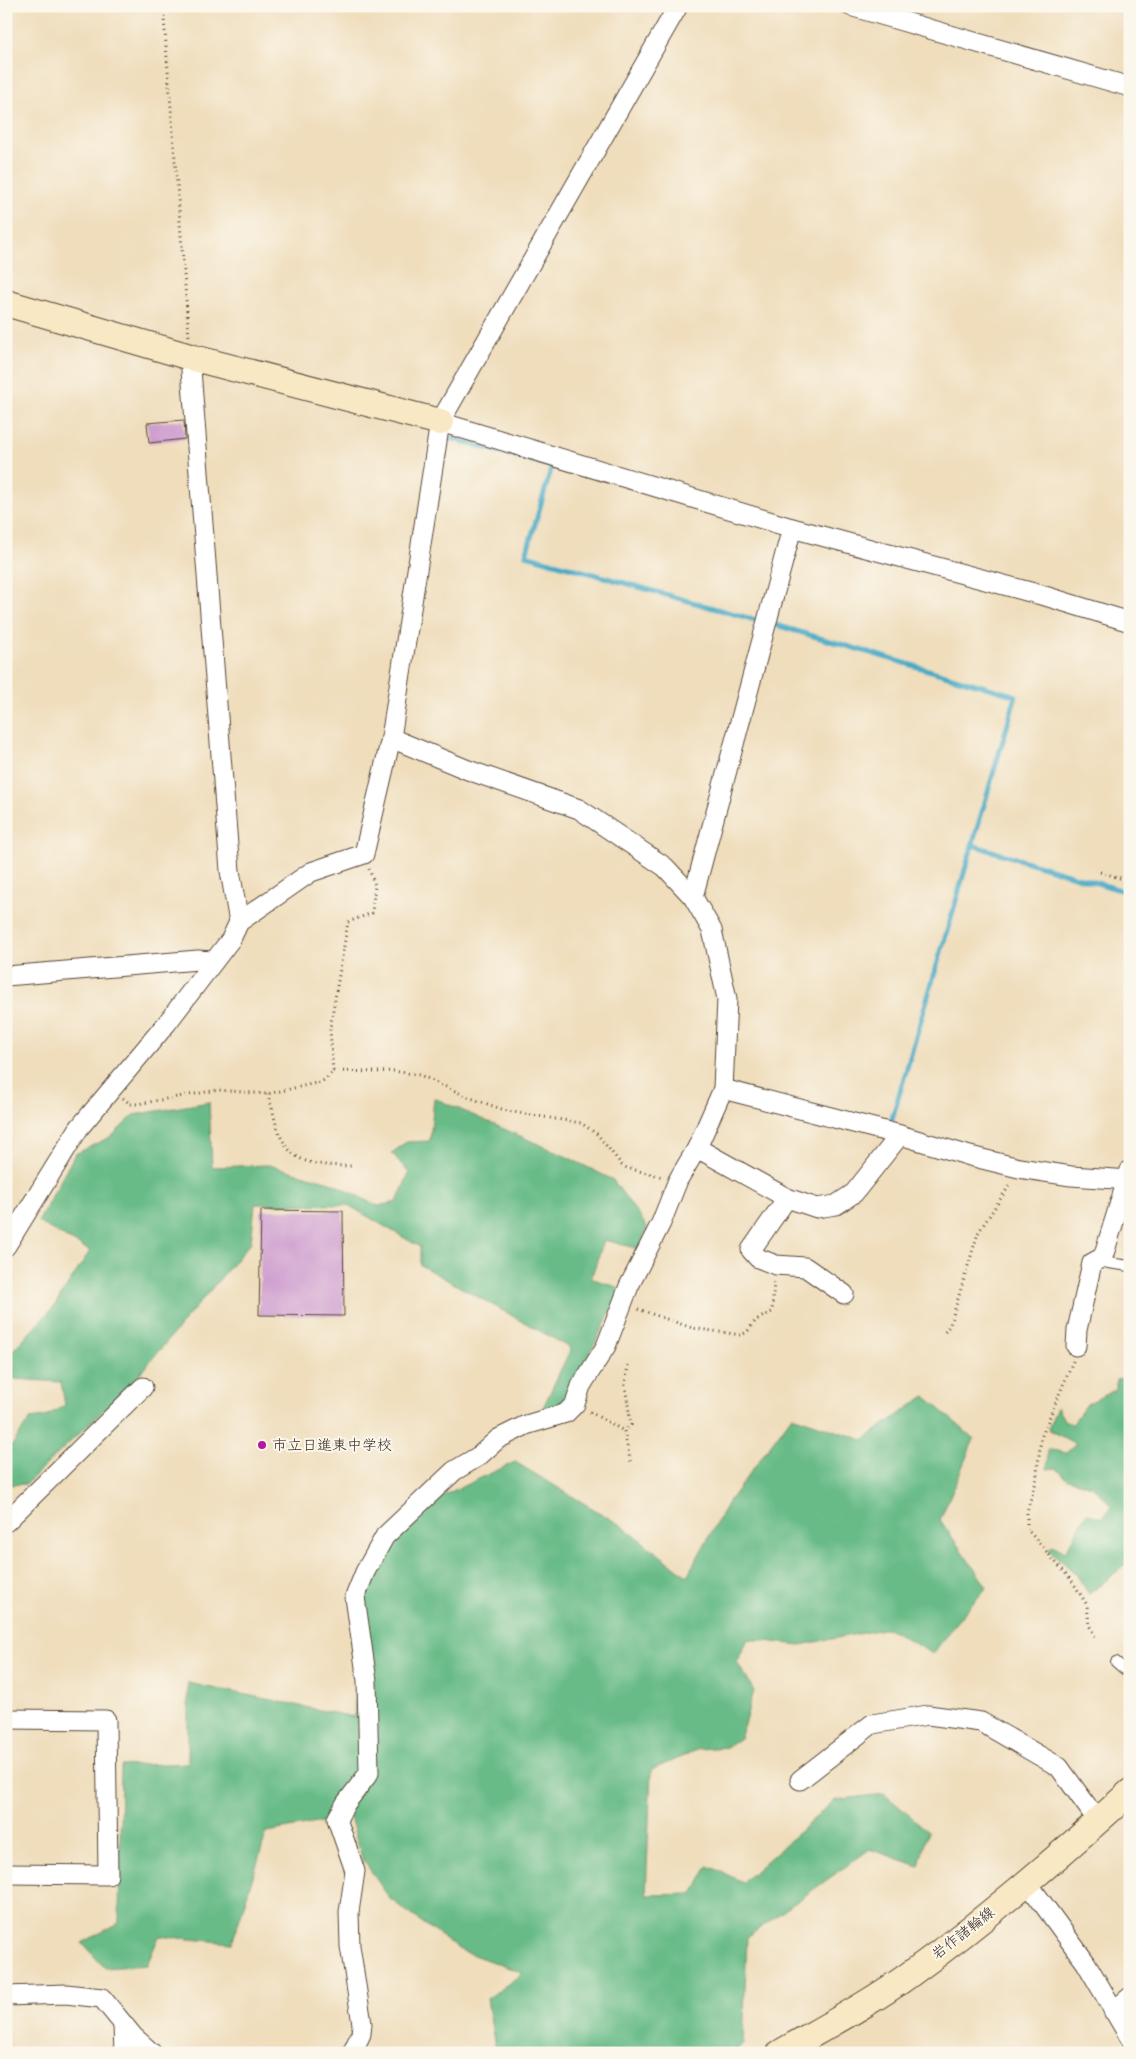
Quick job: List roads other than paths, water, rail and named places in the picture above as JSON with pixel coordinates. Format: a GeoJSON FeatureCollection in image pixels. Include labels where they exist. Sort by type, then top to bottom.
{"type":"FeatureCollection","features":[{"type":"Feature","properties":{"kind":"street"},"geometry":{"type":"LineString","coordinates":[[6,1246],[78,1128],[167,1023],[212,961],[231,939],[239,922],[311,872],[364,854],[391,738],[440,422],[678,6]]}},
{"type":"Feature","properties":{"kind":"street"},"geometry":{"type":"LineString","coordinates":[[850,6],[1130,87]]}},
{"type":"Feature","properties":{"kind":"street"},"geometry":{"type":"LineString","coordinates":[[6,303],[190,357],[440,422],[792,528],[1045,596],[1130,622]]}},
{"type":"Feature","properties":{"kind":"street"},"geometry":{"type":"LineString","coordinates":[[190,357],[230,871],[239,922]]}},
{"type":"Feature","properties":{"kind":"street"},"geometry":{"type":"LineString","coordinates":[[693,896],[792,528]]}},
{"type":"Feature","properties":{"kind":"street"},"geometry":{"type":"LineString","coordinates":[[352,2053],[361,2034],[362,2024],[350,1946],[349,1912],[355,1870],[337,1819],[346,1803],[369,1772],[367,1680],[356,1596],[364,1572],[385,1536],[454,1471],[479,1456],[498,1438],[526,1425],[566,1413],[575,1404],[581,1386],[606,1346],[622,1304],[661,1223],[678,1180],[697,1148],[723,1090],[727,999],[712,930],[693,896],[665,867],[579,809],[468,770],[391,738]]}},
{"type":"Feature","properties":{"kind":"street"},"geometry":{"type":"LineString","coordinates":[[6,976],[198,960],[212,961]]}},
{"type":"Feature","properties":{"kind":"street"},"geometry":{"type":"LineString","coordinates":[[723,1090],[900,1135],[1015,1167],[1071,1176],[1129,1177],[1103,1257],[1092,1262],[1077,1330],[1076,1346]]}},
{"type":"Feature","properties":{"kind":"street"},"geometry":{"type":"LineString","coordinates":[[697,1148],[787,1198],[817,1208],[836,1205],[854,1193],[900,1135]]}},
{"type":"Feature","properties":{"kind":"street"},"geometry":{"type":"LineString","coordinates":[[787,1198],[751,1250],[758,1258],[776,1265],[805,1267],[844,1294]]}},
{"type":"Feature","properties":{"kind":"street"},"geometry":{"type":"LineString","coordinates":[[6,1522],[143,1387]]}},
{"type":"Feature","properties":{"kind":"street"},"geometry":{"type":"LineString","coordinates":[[800,1780],[872,1724],[928,1715],[981,1722],[1059,1767],[1098,1821]]}},
{"type":"Feature","properties":{"kind":"street"},"geometry":{"type":"LineString","coordinates":[[6,1719],[106,1720],[108,1875],[6,1874]]}},
{"type":"Feature","properties":{"kind":"street","name":"岩作諸輪線"},"geometry":{"type":"LineString","coordinates":[[780,2053],[854,2010],[913,1972],[1027,1882],[1130,1792]]}},
{"type":"Feature","properties":{"kind":"street"},"geometry":{"type":"LineString","coordinates":[[1027,1882],[1086,1963],[1129,2035]]}},
{"type":"Feature","properties":{"kind":"street"},"geometry":{"type":"LineString","coordinates":[[6,1996],[66,1994],[102,1998],[123,2025],[152,2053]]}},
{"type":"Feature","properties":{"kind":"street"},"geometry":{"type":"LineString","coordinates":[[1114,2011],[1130,1997]]}},
{"type":"Feature","properties":{"kind":"street"},"geometry":{"type":"LineString","coordinates":[[123,2025],[124,2053]]}},
{"type":"Feature","properties":{"kind":"lane"},"geometry":{"type":"LineString","coordinates":[[1103,1257],[1108,1263],[1130,1266]]}},
{"type":"Feature","properties":{"kind":"lane"},"geometry":{"type":"LineString","coordinates":[[1116,1662],[1130,1674]]}},
{"type":"Feature","properties":{"kind":"waterway"},"geometry":{"type":"LineString","coordinates":[[445,437],[552,466],[526,555],[759,621]]}},
{"type":"Feature","properties":{"kind":"waterway"},"geometry":{"type":"LineString","coordinates":[[776,625],[1016,696],[889,1129]]}},
{"type":"Feature","properties":{"kind":"waterway"},"geometry":{"type":"LineString","coordinates":[[972,845],[1130,893]]}},
{"type":"Feature","properties":{"kind":"place","name":"市立日進東中学校"},"geometry":{"type":"Point","coordinates":[262,1445]}}]}
